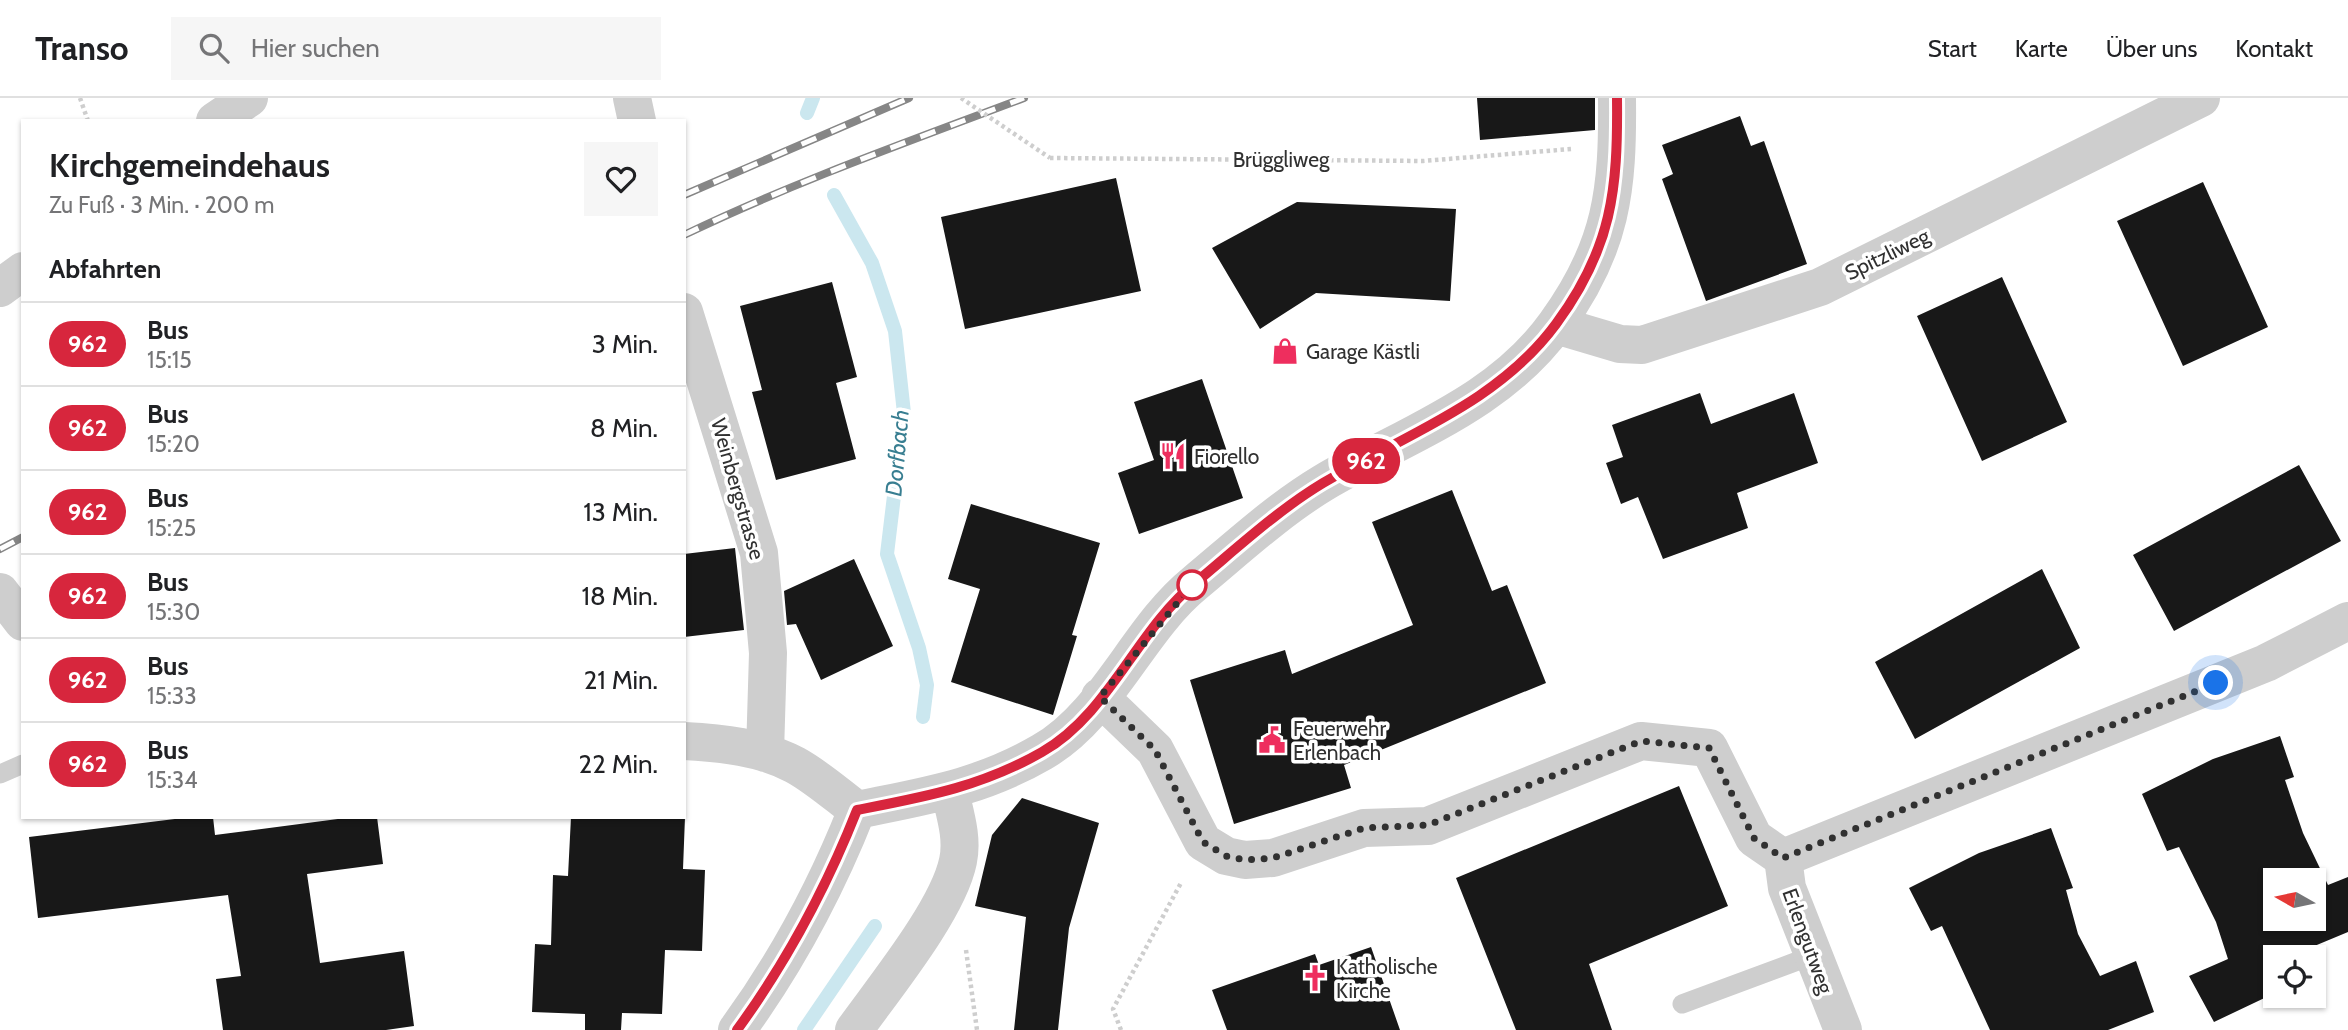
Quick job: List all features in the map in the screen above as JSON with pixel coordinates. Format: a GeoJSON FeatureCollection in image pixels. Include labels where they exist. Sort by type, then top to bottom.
{"type":"FeatureCollection","features":[{"type":"Feature","properties":{"kind":"street"},"geometry":{"type":"LineString","coordinates":[[218,119],[249,98]]}},
{"type":"Feature","properties":{"kind":"street"},"geometry":{"type":"LineString","coordinates":[[632,98],[637,119]]}},
{"type":"Feature","properties":{"kind":"street"},"geometry":{"type":"LineString","coordinates":[[686,741],[718,743],[765,753],[795,765],[857,810],[972,786],[1044,751],[1069,732],[1192,585],[1321,484],[1458,411],[1503,380],[1556,325],[1591,268],[1606,235],[1614,197],[1618,145],[1617,98]]}},
{"type":"Feature","properties":{"kind":"street","name":"Spitzliweg"},"geometry":{"type":"LineString","coordinates":[[1556,325],[1620,344],[1643,345],[1820,287],[2201,98]]}},
{"type":"Feature","properties":{"kind":"street"},"geometry":{"type":"LineString","coordinates":[[0,288],[21,272]]}},
{"type":"Feature","properties":{"kind":"street","name":"Weinbergstrasse"},"geometry":{"type":"LineString","coordinates":[[686,318],[759,553],[768,653],[765,753]]}},
{"type":"Feature","properties":{"kind":"street"},"geometry":{"type":"LineString","coordinates":[[0,592],[21,619]]}},
{"type":"Feature","properties":{"kind":"street"},"geometry":{"type":"LineString","coordinates":[[1100,697],[1155,750],[1203,842],[1226,856],[1245,860],[1273,858],[1364,828],[1428,825],[1641,741],[1709,748],[1754,838],[1783,858],[2266,663],[2348,621]]}},
{"type":"Feature","properties":{"kind":"street"},"geometry":{"type":"LineString","coordinates":[[854,1030],[906,959],[953,877],[959,840],[950,792]]}},
{"type":"Feature","properties":{"kind":"street"},"geometry":{"type":"LineString","coordinates":[[737,1030],[783,957],[839,855],[857,810]]}},
{"type":"Feature","properties":{"kind":"street","name":"Erlengutweg"},"geometry":{"type":"LineString","coordinates":[[1783,858],[1787,888],[1811,957],[1843,1030]]}},
{"type":"Feature","properties":{"kind":"lane"},"geometry":{"type":"LineString","coordinates":[[0,774],[21,765]]}},
{"type":"Feature","properties":{"kind":"lane"},"geometry":{"type":"LineString","coordinates":[[1682,1004],[1811,957]]}},
{"type":"Feature","properties":{"kind":"path"},"geometry":{"type":"LineString","coordinates":[[80,98],[87,119]]}},
{"type":"Feature","properties":{"kind":"path","name":"Brüggliweg"},"geometry":{"type":"LineString","coordinates":[[961,98],[1050,158],[1423,161],[1618,145]]}},
{"type":"Feature","properties":{"kind":"path"},"geometry":{"type":"LineString","coordinates":[[1121,1030],[1113,1009],[1203,842]]}},
{"type":"Feature","properties":{"kind":"building"},"geometry":{"type":"Polygon","coordinates":[[[1477,98],[1595,98],[1595,130],[1480,140],[1477,98]]]}},
{"type":"Feature","properties":{"kind":"building"},"geometry":{"type":"Polygon","coordinates":[[[1740,116],[1751,146],[1764,141],[1807,264],[1706,301],[1662,179],[1673,174],[1662,145],[1740,116]]]}},
{"type":"Feature","properties":{"kind":"building"},"geometry":{"type":"Polygon","coordinates":[[[1116,178],[1141,291],[965,329],[941,217],[1116,178]]]}},
{"type":"Feature","properties":{"kind":"building"},"geometry":{"type":"Polygon","coordinates":[[[2203,182],[2268,327],[2183,366],[2117,221],[2203,182]]]}},
{"type":"Feature","properties":{"kind":"building"},"geometry":{"type":"Polygon","coordinates":[[[1297,202],[1456,209],[1450,301],[1316,293],[1260,329],[1212,248],[1297,202]]]}},
{"type":"Feature","properties":{"kind":"building"},"geometry":{"type":"Polygon","coordinates":[[[2002,277],[2067,422],[1982,461],[1917,316],[2002,277]]]}},
{"type":"Feature","properties":{"kind":"building"},"geometry":{"type":"Polygon","coordinates":[[[832,282],[857,377],[836,383],[856,459],[776,480],[752,392],[762,390],[740,306],[832,282]]]}},
{"type":"Feature","properties":{"kind":"building"},"geometry":{"type":"Polygon","coordinates":[[[1202,379],[1243,498],[1139,534],[1118,473],[1154,460],[1134,402],[1202,379]]]}},
{"type":"Feature","properties":{"kind":"building"},"geometry":{"type":"Polygon","coordinates":[[[1700,393],[1711,424],[1794,393],[1818,463],[1737,493],[1748,528],[1663,559],[1638,497],[1621,504],[1606,463],[1623,457],[1612,425],[1700,393]]]}},
{"type":"Feature","properties":{"kind":"building"},"geometry":{"type":"Polygon","coordinates":[[[2299,465],[2341,541],[2174,631],[2133,555],[2299,465]]]}},
{"type":"Feature","properties":{"kind":"building"},"geometry":{"type":"Polygon","coordinates":[[[1452,490],[1492,591],[1507,585],[1546,683],[1344,765],[1351,788],[1234,824],[1190,680],[1285,650],[1292,674],[1413,625],[1372,522],[1452,490]]]}},
{"type":"Feature","properties":{"kind":"building"},"geometry":{"type":"Polygon","coordinates":[[[971,504],[1100,543],[1072,635],[1077,636],[1053,715],[951,682],[980,589],[948,579],[971,504]]]}},
{"type":"Feature","properties":{"kind":"building"},"geometry":{"type":"Polygon","coordinates":[[[735,548],[744,630],[686,637],[686,554],[735,548]]]}},
{"type":"Feature","properties":{"kind":"building"},"geometry":{"type":"Polygon","coordinates":[[[854,559],[893,646],[821,680],[796,624],[787,625],[784,591],[854,559]]]}},
{"type":"Feature","properties":{"kind":"building"},"geometry":{"type":"Polygon","coordinates":[[[2042,569],[2080,648],[1915,739],[1875,662],[2042,569]]]}},
{"type":"Feature","properties":{"kind":"building"},"geometry":{"type":"Polygon","coordinates":[[[2280,736],[2294,777],[2285,780],[2303,833],[2320,868],[2263,868],[2263,931],[2326,931],[2326,881],[2328,885],[2348,877],[2348,932],[2317,945],[2263,945],[2263,999],[2214,1022],[2189,976],[2228,959],[2216,922],[2179,847],[2167,851],[2142,794],[2213,759],[2280,736]]]}},
{"type":"Feature","properties":{"kind":"building"},"geometry":{"type":"Polygon","coordinates":[[[1679,786],[1728,906],[1589,964],[1612,1030],[1516,1030],[1456,878],[1679,786]]]}},
{"type":"Feature","properties":{"kind":"building"},"geometry":{"type":"Polygon","coordinates":[[[1022,798],[1099,823],[1069,928],[1058,1030],[1014,1030],[1026,917],[975,906],[992,835],[1022,798]]]}},
{"type":"Feature","properties":{"kind":"building"},"geometry":{"type":"Polygon","coordinates":[[[175,819],[213,819],[215,835],[338,819],[377,819],[383,864],[307,874],[320,963],[404,951],[414,1026],[386,1030],[223,1030],[216,979],[241,976],[228,895],[38,918],[29,837],[175,819]]]}},
{"type":"Feature","properties":{"kind":"building"},"geometry":{"type":"Polygon","coordinates":[[[571,819],[685,819],[683,869],[705,870],[702,951],[665,950],[662,1014],[622,1013],[621,1030],[585,1030],[585,1014],[532,1012],[535,944],[551,945],[553,875],[568,876],[571,819]]]}},
{"type":"Feature","properties":{"kind":"building"},"geometry":{"type":"Polygon","coordinates":[[[2051,828],[2073,888],[2066,890],[2078,934],[2100,976],[2136,961],[2154,1012],[2108,1030],[1990,1030],[1942,926],[1931,931],[1909,888],[1979,853],[2051,828]]]}},
{"type":"Feature","properties":{"kind":"building","name":"Katholische Kirche"},"geometry":{"type":"Polygon","coordinates":[[[1371,947],[1400,1030],[1227,1030],[1212,990],[1315,954],[1319,965],[1371,947]]]}},
{"type":"Feature","properties":{"kind":"waterway","name":"Dorfbach"},"geometry":{"type":"LineString","coordinates":[[807,113],[813,98]]}},
{"type":"Feature","properties":{"kind":"waterway","name":"Dorfbach"},"geometry":{"type":"LineString","coordinates":[[834,195],[872,263],[895,331],[904,413],[887,554],[919,648],[927,685],[923,717]]}},
{"type":"Feature","properties":{"kind":"waterway","name":"Dorfbach"},"geometry":{"type":"LineString","coordinates":[[804,1030],[875,926]]}},
{"type":"Feature","properties":{"kind":"railway"},"geometry":{"type":"LineString","coordinates":[[686,194],[909,98]]}},
{"type":"Feature","properties":{"kind":"railway"},"geometry":{"type":"LineString","coordinates":[[686,234],[810,180],[1024,98]]}},
{"type":"Feature","properties":{"kind":"railway"},"geometry":{"type":"LineString","coordinates":[[0,549],[21,538]]}},
{"type":"Feature","properties":{"kind":"railway"},"geometry":{"type":"LineString","coordinates":[[0,615],[21,603]]}},
{"type":"Feature","properties":{"kind":"bus line","name":"962"},"geometry":{"type":"LineString","coordinates":[[737,1030],[783,957],[839,855],[857,810],[972,786],[1044,751],[1069,732],[1192,585],[1321,484],[1458,411],[1503,380],[1528,357],[1556,325],[1591,268],[1606,235],[1614,197],[1618,145],[1617,98]]}},
{"type":"Feature","properties":{"kind":"place","name":"Garage Kästli"},"geometry":{"type":"Point","coordinates":[1285,351]}},
{"type":"Feature","properties":{"kind":"place","name":"Fiorello"},"geometry":{"type":"Point","coordinates":[1173,456]}},
{"type":"Feature","properties":{"kind":"place","name":"Feuerwehr Erlenbach"},"geometry":{"type":"Point","coordinates":[1272,740]}},
{"type":"Feature","properties":{"kind":"place","name":"Katholische Kirche"},"geometry":{"type":"Point","coordinates":[1315,978]}},
{"type":"Feature","properties":{"kind":"route"},"geometry":{"type":"LineString","coordinates":[[1192,585],[1100,697],[1155,750],[1203,842],[1226,856],[1245,860],[1273,858],[1364,828],[1428,825],[1641,741],[1709,748],[1754,838],[1783,858],[2216,683]]}}]}
